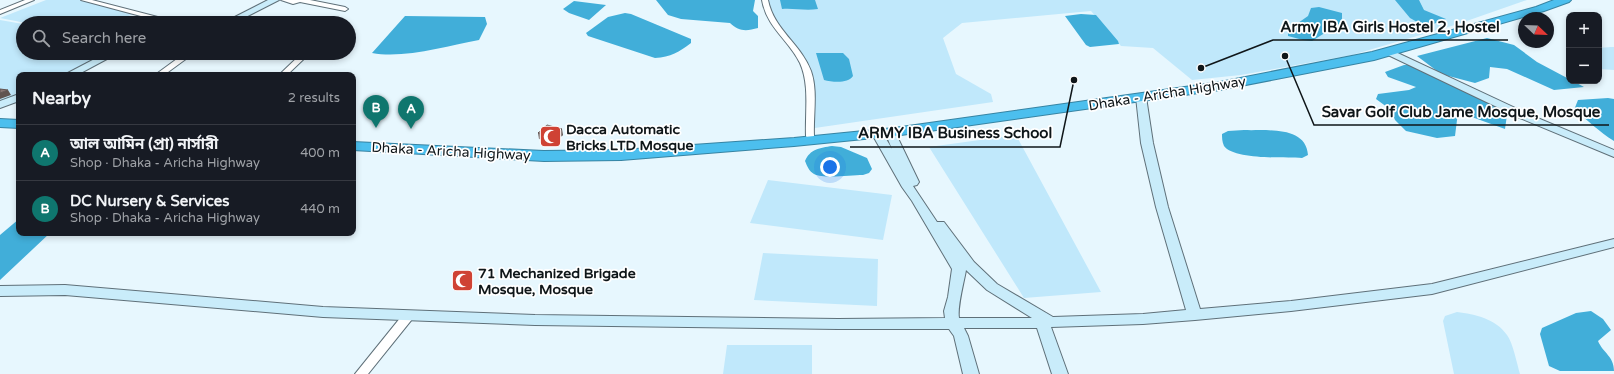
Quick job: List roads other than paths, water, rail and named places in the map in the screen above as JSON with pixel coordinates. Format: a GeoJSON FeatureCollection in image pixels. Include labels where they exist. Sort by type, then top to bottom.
{"type":"FeatureCollection","features":[{"type":"Feature","properties":{"kind":"highway"},"geometry":{"type":"LineString","coordinates":[[1451,30],[1458,24],[1534,0]]}},
{"type":"Feature","properties":{"kind":"highway"},"geometry":{"type":"LineString","coordinates":[[1385,50],[1551,0]]}},
{"type":"Feature","properties":{"kind":"highway","name":"Dhaka - Aricha Highway"},"geometry":{"type":"LineString","coordinates":[[356,138],[542,150],[613,149],[726,143],[810,136],[947,121],[1257,76],[1385,50],[1504,19],[1565,0]]}},
{"type":"Feature","properties":{"kind":"highway"},"geometry":{"type":"LineString","coordinates":[[1504,19],[1521,17],[1576,0]]}},
{"type":"Feature","properties":{"kind":"highway","name":"Dhaka - Aricha Highway"},"geometry":{"type":"LineString","coordinates":[[356,146],[544,156],[613,155],[794,142],[884,133],[1220,86],[1374,56],[1385,50]]}},
{"type":"Feature","properties":{"kind":"highway"},"geometry":{"type":"LineString","coordinates":[[0,117],[16,118]]}},
{"type":"Feature","properties":{"kind":"highway"},"geometry":{"type":"LineString","coordinates":[[0,123],[16,124]]}},
{"type":"Feature","properties":{"kind":"street"},"geometry":{"type":"LineString","coordinates":[[0,12],[31,0]]}},
{"type":"Feature","properties":{"kind":"street"},"geometry":{"type":"LineString","coordinates":[[84,0],[147,16]]}},
{"type":"Feature","properties":{"kind":"street"},"geometry":{"type":"LineString","coordinates":[[242,16],[275,0]]}},
{"type":"Feature","properties":{"kind":"street"},"geometry":{"type":"LineString","coordinates":[[284,0],[294,2],[300,0],[345,9]]}},
{"type":"Feature","properties":{"kind":"street"},"geometry":{"type":"LineString","coordinates":[[766,0],[769,18],[788,40],[807,71],[809,81],[810,136]]}},
{"type":"Feature","properties":{"kind":"street"},"geometry":{"type":"LineString","coordinates":[[1385,50],[1524,116],[1614,154]]}},
{"type":"Feature","properties":{"kind":"street"},"geometry":{"type":"LineString","coordinates":[[75,72],[99,60]]}},
{"type":"Feature","properties":{"kind":"street"},"geometry":{"type":"LineString","coordinates":[[163,72],[180,60]]}},
{"type":"Feature","properties":{"kind":"street"},"geometry":{"type":"LineString","coordinates":[[285,72],[298,60]]}},
{"type":"Feature","properties":{"kind":"street"},"geometry":{"type":"LineString","coordinates":[[0,105],[16,98]]}},
{"type":"Feature","properties":{"kind":"street"},"geometry":{"type":"LineString","coordinates":[[1140,98],[1147,143],[1162,207],[1195,314]]}},
{"type":"Feature","properties":{"kind":"street"},"geometry":{"type":"LineString","coordinates":[[884,133],[940,224],[969,265],[992,287],[1046,322],[1060,374]]}},
{"type":"Feature","properties":{"kind":"street"},"geometry":{"type":"LineString","coordinates":[[884,133],[908,187],[918,200],[959,270],[955,298],[951,311],[953,323],[961,336],[971,374]]}},
{"type":"Feature","properties":{"kind":"street"},"geometry":{"type":"LineString","coordinates":[[0,291],[65,290],[323,312],[535,320],[801,324],[1046,322],[1143,319],[1291,306],[1432,289],[1614,243]]}},
{"type":"Feature","properties":{"kind":"street"},"geometry":{"type":"LineString","coordinates":[[361,374],[410,315]]}},
{"type":"Feature","properties":{"kind":"water"},"geometry":{"type":"Polygon","coordinates":[[[656,0],[755,0],[753,11],[758,16],[758,28],[743,30],[733,26],[730,23],[681,19],[668,15],[656,0]]]}},
{"type":"Feature","properties":{"kind":"water"},"geometry":{"type":"Polygon","coordinates":[[[780,0],[815,0],[818,9],[782,9],[780,0]]]}},
{"type":"Feature","properties":{"kind":"water"},"geometry":{"type":"Polygon","coordinates":[[[1395,0],[1419,0],[1424,10],[1446,19],[1426,27],[1410,18],[1395,0]]]}},
{"type":"Feature","properties":{"kind":"water"},"geometry":{"type":"Polygon","coordinates":[[[574,1],[606,5],[589,20],[569,13],[563,9],[574,1]]]}},
{"type":"Feature","properties":{"kind":"water"},"geometry":{"type":"Polygon","coordinates":[[[1319,7],[1342,13],[1342,19],[1339,24],[1312,41],[1288,36],[1288,30],[1308,16],[1311,8],[1319,7]]]}},
{"type":"Feature","properties":{"kind":"water"},"geometry":{"type":"Polygon","coordinates":[[[625,13],[631,14],[691,39],[691,43],[674,54],[655,58],[588,36],[586,33],[608,17],[625,13]]]}},
{"type":"Feature","properties":{"kind":"water"},"geometry":{"type":"Polygon","coordinates":[[[1081,14],[1096,15],[1119,44],[1090,47],[1086,45],[1065,16],[1081,14]]]}},
{"type":"Feature","properties":{"kind":"water"},"geometry":{"type":"Polygon","coordinates":[[[405,16],[485,17],[487,24],[479,40],[411,53],[372,53],[405,16]]]}},
{"type":"Feature","properties":{"kind":"water"},"geometry":{"type":"Polygon","coordinates":[[[1487,38],[1514,45],[1537,62],[1566,77],[1566,84],[1578,84],[1584,87],[1554,90],[1507,69],[1490,67],[1489,78],[1475,83],[1441,74],[1417,56],[1487,38]]]}},
{"type":"Feature","properties":{"kind":"water"},"geometry":{"type":"Polygon","coordinates":[[[816,53],[843,53],[849,59],[853,76],[851,79],[835,82],[824,80],[816,53]]]}},
{"type":"Feature","properties":{"kind":"water"},"geometry":{"type":"Polygon","coordinates":[[[1404,65],[1411,65],[1495,106],[1507,115],[1505,129],[1458,112],[1455,136],[1437,138],[1406,131],[1395,120],[1391,110],[1376,99],[1378,94],[1409,90],[1416,87],[1388,77],[1385,72],[1404,65]]]}},
{"type":"Feature","properties":{"kind":"water"},"geometry":{"type":"Polygon","coordinates":[[[1614,99],[1614,141],[1603,134],[1574,110],[1578,100],[1614,99]]]}},
{"type":"Feature","properties":{"kind":"water"},"geometry":{"type":"Polygon","coordinates":[[[1273,130],[1292,134],[1306,145],[1308,155],[1302,158],[1249,156],[1238,154],[1224,146],[1222,134],[1228,131],[1273,130]]]}},
{"type":"Feature","properties":{"kind":"water"},"geometry":{"type":"Polygon","coordinates":[[[832,146],[841,147],[867,158],[872,169],[869,173],[863,175],[831,177],[814,174],[809,170],[805,161],[807,157],[816,150],[832,146]]]}},
{"type":"Feature","properties":{"kind":"water"},"geometry":{"type":"Polygon","coordinates":[[[16,222],[16,236],[47,236],[0,280],[0,235],[16,222]]]}},
{"type":"Feature","properties":{"kind":"water"},"geometry":{"type":"Polygon","coordinates":[[[1591,311],[1603,319],[1611,330],[1598,341],[1610,358],[1614,366],[1614,371],[1560,371],[1549,366],[1540,334],[1542,328],[1576,313],[1591,311]]]}},
{"type":"Feature","properties":{"kind":"place","name":"Savar Golf Club Jame Mosque, Mosque"},"geometry":{"type":"Point","coordinates":[1285,56]}},
{"type":"Feature","properties":{"kind":"place","name":"Army IBA Girls Hostel 2, Hostel"},"geometry":{"type":"Point","coordinates":[1201,68]}},
{"type":"Feature","properties":{"kind":"place","name":"ARMY IBA Business School"},"geometry":{"type":"Point","coordinates":[1074,80]}},
{"type":"Feature","properties":{"kind":"place","name":"DC Nursery & Services"},"geometry":{"type":"Point","coordinates":[376,128]}},
{"type":"Feature","properties":{"kind":"place","name":"আল আমিন (প্রা) নার্সারী"},"geometry":{"type":"Point","coordinates":[411,129]}},
{"type":"Feature","properties":{"kind":"place","name":"Dacca Automatic Bricks LTD Mosque"},"geometry":{"type":"Point","coordinates":[551,137]}},
{"type":"Feature","properties":{"kind":"place","name":"71 Mechanized Brigade Mosque, Mosque"},"geometry":{"type":"Point","coordinates":[463,281]}}]}
